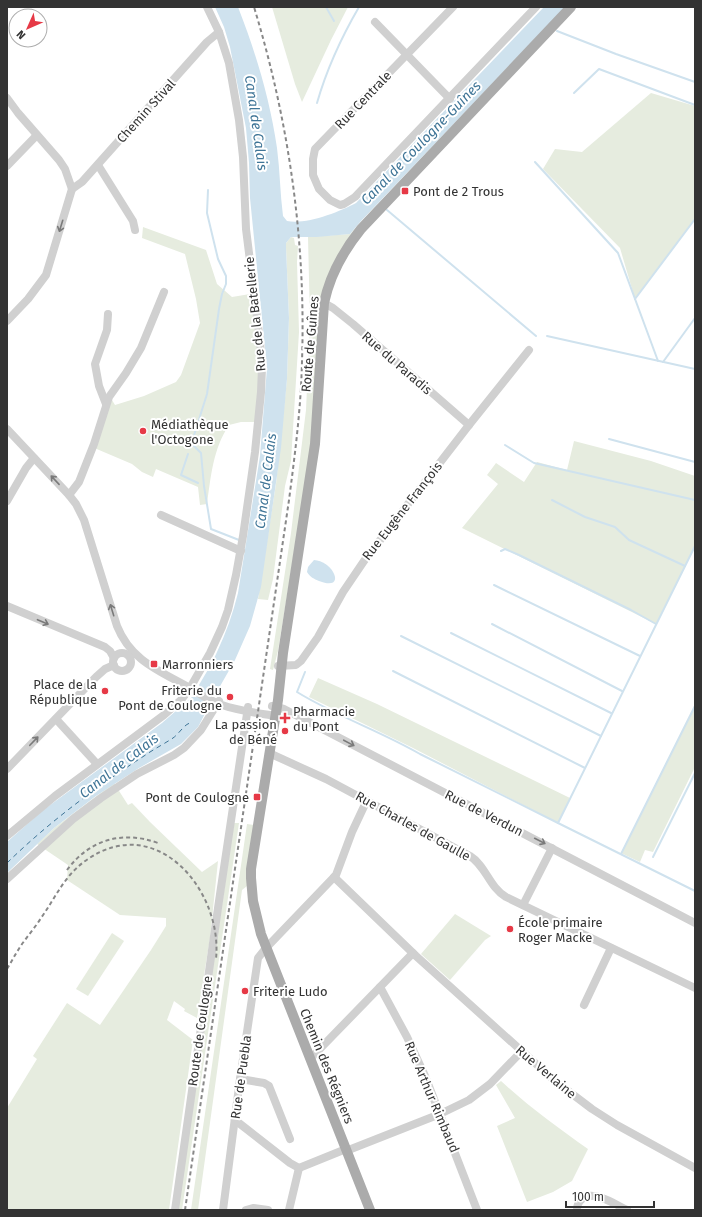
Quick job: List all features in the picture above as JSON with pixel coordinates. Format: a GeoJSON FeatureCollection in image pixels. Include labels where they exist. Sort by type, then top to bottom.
{"type":"FeatureCollection","features":[{"type":"Feature","properties":{"kind":"main road","name":"Route de Guînes"},"geometry":{"type":"LineString","coordinates":[[274,711],[276,673],[280,666],[283,653],[315,444],[324,303],[329,284],[340,260],[361,229],[571,7]]}},
{"type":"Feature","properties":{"kind":"main road","name":"Chemin des Régniers"},"geometry":{"type":"LineString","coordinates":[[274,711],[251,878],[255,913],[266,948],[370,1210]]}},
{"type":"Feature","properties":{"kind":"main road","name":"Chemin des Régniers"},"geometry":{"type":"LineString","coordinates":[[263,789],[262,766],[274,711]]}},
{"type":"Feature","properties":{"kind":"street","name":"Rue de la Batellerie"},"geometry":{"type":"LineString","coordinates":[[7,836],[45,803],[171,709],[193,690],[225,619],[231,599],[241,551],[256,444],[261,353],[246,229],[243,157],[239,120],[229,63],[219,32],[207,7]]}},
{"type":"Feature","properties":{"kind":"street","name":"Rue Centrale"},"geometry":{"type":"LineString","coordinates":[[450,99],[352,199],[342,205],[334,202],[322,193],[313,175],[313,159],[315,150],[453,7]]}},
{"type":"Feature","properties":{"kind":"street"},"geometry":{"type":"LineString","coordinates":[[375,22],[450,99],[536,7]]}},
{"type":"Feature","properties":{"kind":"street","name":"Chemin Stival"},"geometry":{"type":"LineString","coordinates":[[72,189],[82,182],[98,165],[208,42],[219,32]]}},
{"type":"Feature","properties":{"kind":"street"},"geometry":{"type":"LineString","coordinates":[[7,98],[62,164],[72,189],[46,275],[28,300],[7,321]]}},
{"type":"Feature","properties":{"kind":"street"},"geometry":{"type":"LineString","coordinates":[[7,166],[37,135]]}},
{"type":"Feature","properties":{"kind":"street"},"geometry":{"type":"LineString","coordinates":[[98,165],[133,220],[135,230]]}},
{"type":"Feature","properties":{"kind":"street"},"geometry":{"type":"LineString","coordinates":[[69,495],[79,482],[94,444],[109,397],[141,348],[164,292]]}},
{"type":"Feature","properties":{"kind":"street","name":"Rue du Paradis"},"geometry":{"type":"LineString","coordinates":[[324,303],[347,319],[469,425]]}},
{"type":"Feature","properties":{"kind":"street"},"geometry":{"type":"LineString","coordinates":[[106,404],[95,364],[107,330],[108,314]]}},
{"type":"Feature","properties":{"kind":"street","name":"Rue Eugène François"},"geometry":{"type":"LineString","coordinates":[[280,666],[296,665],[301,661],[318,637],[357,570],[529,350]]}},
{"type":"Feature","properties":{"kind":"street"},"geometry":{"type":"LineString","coordinates":[[7,429],[76,504],[84,520],[124,648],[130,658],[129,668],[119,670],[110,652],[105,647],[7,606]]}},
{"type":"Feature","properties":{"kind":"street"},"geometry":{"type":"LineString","coordinates":[[7,501],[26,468],[34,458]]}},
{"type":"Feature","properties":{"kind":"street"},"geometry":{"type":"LineString","coordinates":[[161,515],[241,551]]}},
{"type":"Feature","properties":{"kind":"street"},"geometry":{"type":"LineString","coordinates":[[120,632],[131,650],[148,665]]}},
{"type":"Feature","properties":{"kind":"street"},"geometry":{"type":"LineString","coordinates":[[7,769],[114,661],[120,653],[124,653],[130,658],[148,665],[216,702],[198,734],[182,750],[138,774],[101,798],[73,819],[7,879]]}},
{"type":"Feature","properties":{"kind":"street","name":"Rue de Verdun"},"geometry":{"type":"LineString","coordinates":[[216,702],[248,709],[291,713],[695,923]]}},
{"type":"Feature","properties":{"kind":"street","name":"Route de Coulogne"},"geometry":{"type":"LineString","coordinates":[[175,1210],[248,709]]}},
{"type":"Feature","properties":{"kind":"street"},"geometry":{"type":"LineString","coordinates":[[56,719],[97,764]]}},
{"type":"Feature","properties":{"kind":"street","name":"Rue Charles de Gaulle"},"geometry":{"type":"LineString","coordinates":[[269,753],[321,776],[473,857],[496,890],[501,894],[695,988]]}},
{"type":"Feature","properties":{"kind":"street"},"geometry":{"type":"LineString","coordinates":[[334,877],[367,800]]}},
{"type":"Feature","properties":{"kind":"street"},"geometry":{"type":"LineString","coordinates":[[523,905],[552,848]]}},
{"type":"Feature","properties":{"kind":"street","name":"Rue de Puebla"},"geometry":{"type":"LineString","coordinates":[[223,1210],[257,961],[266,948],[334,877]]}},
{"type":"Feature","properties":{"kind":"street","name":"Rue Verlaine"},"geometry":{"type":"LineString","coordinates":[[334,877],[413,953],[521,1052],[555,1081],[597,1112],[646,1142],[695,1168]]}},
{"type":"Feature","properties":{"kind":"street"},"geometry":{"type":"LineString","coordinates":[[584,1005],[611,948]]}},
{"type":"Feature","properties":{"kind":"street"},"geometry":{"type":"LineString","coordinates":[[310,1060],[413,953]]}},
{"type":"Feature","properties":{"kind":"street","name":"Rue Arthur Rimbaud"},"geometry":{"type":"LineString","coordinates":[[380,987],[413,1049],[477,1210]]}},
{"type":"Feature","properties":{"kind":"street"},"geometry":{"type":"LineString","coordinates":[[299,1168],[440,1114],[464,1103],[494,1081],[521,1052]]}},
{"type":"Feature","properties":{"kind":"street"},"geometry":{"type":"LineString","coordinates":[[240,1079],[264,1083],[269,1086],[290,1139]]}},
{"type":"Feature","properties":{"kind":"street"},"geometry":{"type":"LineString","coordinates":[[235,1120],[290,1163],[299,1168]]}},
{"type":"Feature","properties":{"kind":"street"},"geometry":{"type":"LineString","coordinates":[[289,1210],[299,1168]]}},
{"type":"Feature","properties":{"kind":"street"},"geometry":{"type":"LineString","coordinates":[[577,1210],[581,1200],[590,1195],[596,1196],[627,1210]]}},
{"type":"Feature","properties":{"kind":"street"},"geometry":{"type":"LineString","coordinates":[[246,1210],[254,1208],[268,1210]]}},
{"type":"Feature","properties":{"kind":"shaded area"},"geometry":{"type":"Polygon","coordinates":[[[272,7],[348,7],[302,102],[295,84],[272,7]]]}},
{"type":"Feature","properties":{"kind":"shaded area"},"geometry":{"type":"Polygon","coordinates":[[[651,93],[695,106],[695,220],[635,299],[620,248],[543,169],[555,149],[582,152],[651,93]]]}},
{"type":"Feature","properties":{"kind":"shaded area"},"geometry":{"type":"Polygon","coordinates":[[[377,205],[333,264],[313,434],[278,651],[273,670],[270,669],[291,533],[306,410],[310,321],[308,237],[350,234],[377,205]]]}},
{"type":"Feature","properties":{"kind":"shaded area"},"geometry":{"type":"Polygon","coordinates":[[[143,227],[206,250],[217,284],[232,297],[250,294],[259,352],[260,373],[256,422],[241,422],[229,425],[216,453],[207,504],[200,505],[198,487],[156,469],[153,477],[142,472],[132,464],[92,447],[112,400],[115,405],[144,396],[176,382],[181,375],[200,323],[185,254],[142,238],[143,227]]]}},
{"type":"Feature","properties":{"kind":"shaded area"},"geometry":{"type":"Polygon","coordinates":[[[291,237],[294,238],[295,245],[298,246],[299,332],[291,461],[285,486],[273,579],[268,600],[258,599],[276,484],[287,379],[289,318],[286,243],[291,237]]]}},
{"type":"Feature","properties":{"kind":"shaded area"},"geometry":{"type":"Polygon","coordinates":[[[574,441],[651,461],[695,476],[695,546],[656,624],[462,528],[498,484],[487,475],[496,463],[524,482],[537,462],[567,470],[574,441]]]}},
{"type":"Feature","properties":{"kind":"shaded area"},"geometry":{"type":"Polygon","coordinates":[[[318,678],[377,704],[570,798],[558,823],[413,748],[309,697],[318,678]]]}},
{"type":"Feature","properties":{"kind":"shaded area"},"geometry":{"type":"Polygon","coordinates":[[[695,704],[695,767],[653,852],[645,850],[640,862],[621,853],[695,704]]]}},
{"type":"Feature","properties":{"kind":"shaded area"},"geometry":{"type":"Polygon","coordinates":[[[114,783],[128,805],[132,803],[202,872],[218,861],[210,938],[197,1018],[184,1011],[185,1009],[174,1001],[167,1020],[193,1040],[169,1210],[7,1210],[7,1108],[37,1059],[33,1056],[67,1003],[100,1025],[166,926],[166,918],[120,915],[67,880],[68,865],[37,844],[54,828],[114,783]]]}},
{"type":"Feature","properties":{"kind":"shaded area"},"geometry":{"type":"Polygon","coordinates":[[[234,823],[239,823],[182,1210],[177,1210],[234,823]]]}},
{"type":"Feature","properties":{"kind":"shaded area"},"geometry":{"type":"Polygon","coordinates":[[[247,824],[254,825],[247,886],[242,890],[198,1210],[191,1210],[247,824]]]}},
{"type":"Feature","properties":{"kind":"shaded area"},"geometry":{"type":"Polygon","coordinates":[[[455,914],[491,936],[485,940],[450,980],[421,954],[455,914]]]}},
{"type":"Feature","properties":{"kind":"shaded area"},"geometry":{"type":"Polygon","coordinates":[[[112,933],[124,941],[88,996],[76,989],[112,933]]]}},
{"type":"Feature","properties":{"kind":"shaded area"},"geometry":{"type":"Polygon","coordinates":[[[501,1081],[543,1116],[588,1149],[572,1181],[553,1192],[527,1202],[497,1126],[515,1118],[496,1085],[501,1081]]]}},
{"type":"Feature","properties":{"kind":"water"},"geometry":{"type":"Polygon","coordinates":[[[215,7],[238,7],[245,24],[262,77],[274,130],[283,216],[287,221],[295,222],[322,217],[356,203],[544,7],[565,7],[350,234],[317,237],[291,237],[286,243],[289,318],[287,379],[281,448],[261,587],[250,626],[235,660],[215,695],[209,692],[205,701],[209,706],[198,727],[181,744],[139,768],[96,796],[54,828],[7,873],[7,842],[42,811],[162,723],[192,697],[197,697],[201,689],[199,685],[213,661],[220,645],[232,615],[238,593],[260,456],[267,368],[250,198],[246,128],[230,47],[224,27],[215,7]]]}},
{"type":"Feature","properties":{"kind":"water"},"geometry":{"type":"Polygon","coordinates":[[[314,560],[327,565],[332,570],[335,579],[333,582],[328,583],[319,581],[312,578],[308,574],[308,567],[314,560]]]}},
{"type":"Feature","properties":{"kind":"waterway"},"geometry":{"type":"LineString","coordinates":[[326,7],[334,21]]}},
{"type":"Feature","properties":{"kind":"waterway"},"geometry":{"type":"LineString","coordinates":[[317,103],[335,54],[359,7]]}},
{"type":"Feature","properties":{"kind":"waterway"},"geometry":{"type":"LineString","coordinates":[[557,31],[695,82]]}},
{"type":"Feature","properties":{"kind":"waterway"},"geometry":{"type":"LineString","coordinates":[[574,93],[599,69],[695,105]]}},
{"type":"Feature","properties":{"kind":"waterway"},"geometry":{"type":"LineString","coordinates":[[535,162],[618,253],[658,361]]}},
{"type":"Feature","properties":{"kind":"waterway"},"geometry":{"type":"LineString","coordinates":[[190,448],[207,394],[219,309],[226,284],[226,276],[218,259],[207,213],[208,190]]}},
{"type":"Feature","properties":{"kind":"waterway"},"geometry":{"type":"LineString","coordinates":[[387,210],[536,336]]}},
{"type":"Feature","properties":{"kind":"waterway"},"geometry":{"type":"LineString","coordinates":[[635,299],[695,219]]}},
{"type":"Feature","properties":{"kind":"waterway"},"geometry":{"type":"LineString","coordinates":[[663,362],[695,318]]}},
{"type":"Feature","properties":{"kind":"waterway"},"geometry":{"type":"LineString","coordinates":[[547,336],[695,369]]}},
{"type":"Feature","properties":{"kind":"waterway"},"geometry":{"type":"LineString","coordinates":[[609,439],[695,462]]}},
{"type":"Feature","properties":{"kind":"waterway"},"geometry":{"type":"LineString","coordinates":[[192,444],[201,453],[204,486],[211,529],[239,540]]}},
{"type":"Feature","properties":{"kind":"waterway"},"geometry":{"type":"LineString","coordinates":[[505,445],[534,463],[695,500]]}},
{"type":"Feature","properties":{"kind":"waterway"},"geometry":{"type":"LineString","coordinates":[[188,454],[181,475],[198,483]]}},
{"type":"Feature","properties":{"kind":"waterway"},"geometry":{"type":"LineString","coordinates":[[552,500],[585,517],[615,527],[629,540],[685,566]]}},
{"type":"Feature","properties":{"kind":"waterway"},"geometry":{"type":"LineString","coordinates":[[305,672],[297,692],[312,701],[558,823],[695,546]]}},
{"type":"Feature","properties":{"kind":"waterway"},"geometry":{"type":"LineString","coordinates":[[501,551],[505,549],[519,555],[631,610],[656,624]]}},
{"type":"Feature","properties":{"kind":"waterway"},"geometry":{"type":"LineString","coordinates":[[494,585],[640,656]]}},
{"type":"Feature","properties":{"kind":"waterway"},"geometry":{"type":"LineString","coordinates":[[492,624],[622,691]]}},
{"type":"Feature","properties":{"kind":"waterway"},"geometry":{"type":"LineString","coordinates":[[451,633],[611,713]]}},
{"type":"Feature","properties":{"kind":"waterway"},"geometry":{"type":"LineString","coordinates":[[401,636],[601,736]]}},
{"type":"Feature","properties":{"kind":"waterway"},"geometry":{"type":"LineString","coordinates":[[393,671],[585,768]]}},
{"type":"Feature","properties":{"kind":"waterway"},"geometry":{"type":"LineString","coordinates":[[621,854],[695,706]]}},
{"type":"Feature","properties":{"kind":"waterway"},"geometry":{"type":"LineString","coordinates":[[653,857],[695,773]]}},
{"type":"Feature","properties":{"kind":"waterway"},"geometry":{"type":"LineString","coordinates":[[558,823],[695,891]]}},
{"type":"Feature","properties":{"kind":"ferry route"},"geometry":{"type":"LineString","coordinates":[[7,863],[39,834],[90,793],[151,751],[173,738],[186,725],[191,723]]}},
{"type":"Feature","properties":{"kind":"railway"},"geometry":{"type":"LineString","coordinates":[[185,1210],[289,500],[301,379],[303,316],[298,227],[293,182],[277,94],[254,7]]}},
{"type":"Feature","properties":{"kind":"railway"},"geometry":{"type":"LineString","coordinates":[[67,870],[85,851],[107,840],[132,838],[145,839],[158,843]]}},
{"type":"Feature","properties":{"kind":"railway"},"geometry":{"type":"LineString","coordinates":[[7,969],[20,947],[62,886],[80,865],[88,859],[114,847],[138,845],[161,852],[180,866],[197,885],[209,908],[215,933],[216,959]]}},
{"type":"Feature","properties":{"kind":"place","name":"Pont de 2 Trous"},"geometry":{"type":"Point","coordinates":[405,191]}},
{"type":"Feature","properties":{"kind":"place","name":"Médiathèque l'Octogone"},"geometry":{"type":"Point","coordinates":[143,431]}},
{"type":"Feature","properties":{"kind":"place","name":"Marronniers"},"geometry":{"type":"Point","coordinates":[154,664]}},
{"type":"Feature","properties":{"kind":"place","name":"Place de la République"},"geometry":{"type":"Point","coordinates":[105,691]}},
{"type":"Feature","properties":{"kind":"place","name":"Friterie du Pont de Coulogne"},"geometry":{"type":"Point","coordinates":[230,697]}},
{"type":"Feature","properties":{"kind":"place","name":"Pharmacie du Pont"},"geometry":{"type":"Point","coordinates":[285,718]}},
{"type":"Feature","properties":{"kind":"place","name":"La passion de Béné"},"geometry":{"type":"Point","coordinates":[285,731]}},
{"type":"Feature","properties":{"kind":"place","name":"Pont de Coulogne"},"geometry":{"type":"Point","coordinates":[257,797]}},
{"type":"Feature","properties":{"kind":"place","name":"École primaire Roger Macke"},"geometry":{"type":"Point","coordinates":[510,929]}},
{"type":"Feature","properties":{"kind":"place","name":"Friterie Ludo"},"geometry":{"type":"Point","coordinates":[245,991]}},
{"type":"Feature","properties":{"kind":"water label","name":"Canal de Calais"},"geometry":{"type":"Point","coordinates":[256,123]}},
{"type":"Feature","properties":{"kind":"water label","name":"Canal de Coulogne-Guînes"},"geometry":{"type":"Point","coordinates":[421,143]}},
{"type":"Feature","properties":{"kind":"water label","name":"Canal de Calais"},"geometry":{"type":"Point","coordinates":[266,481]}},
{"type":"Feature","properties":{"kind":"water label","name":"Canal de Calais"},"geometry":{"type":"Point","coordinates":[119,766]}}]}
